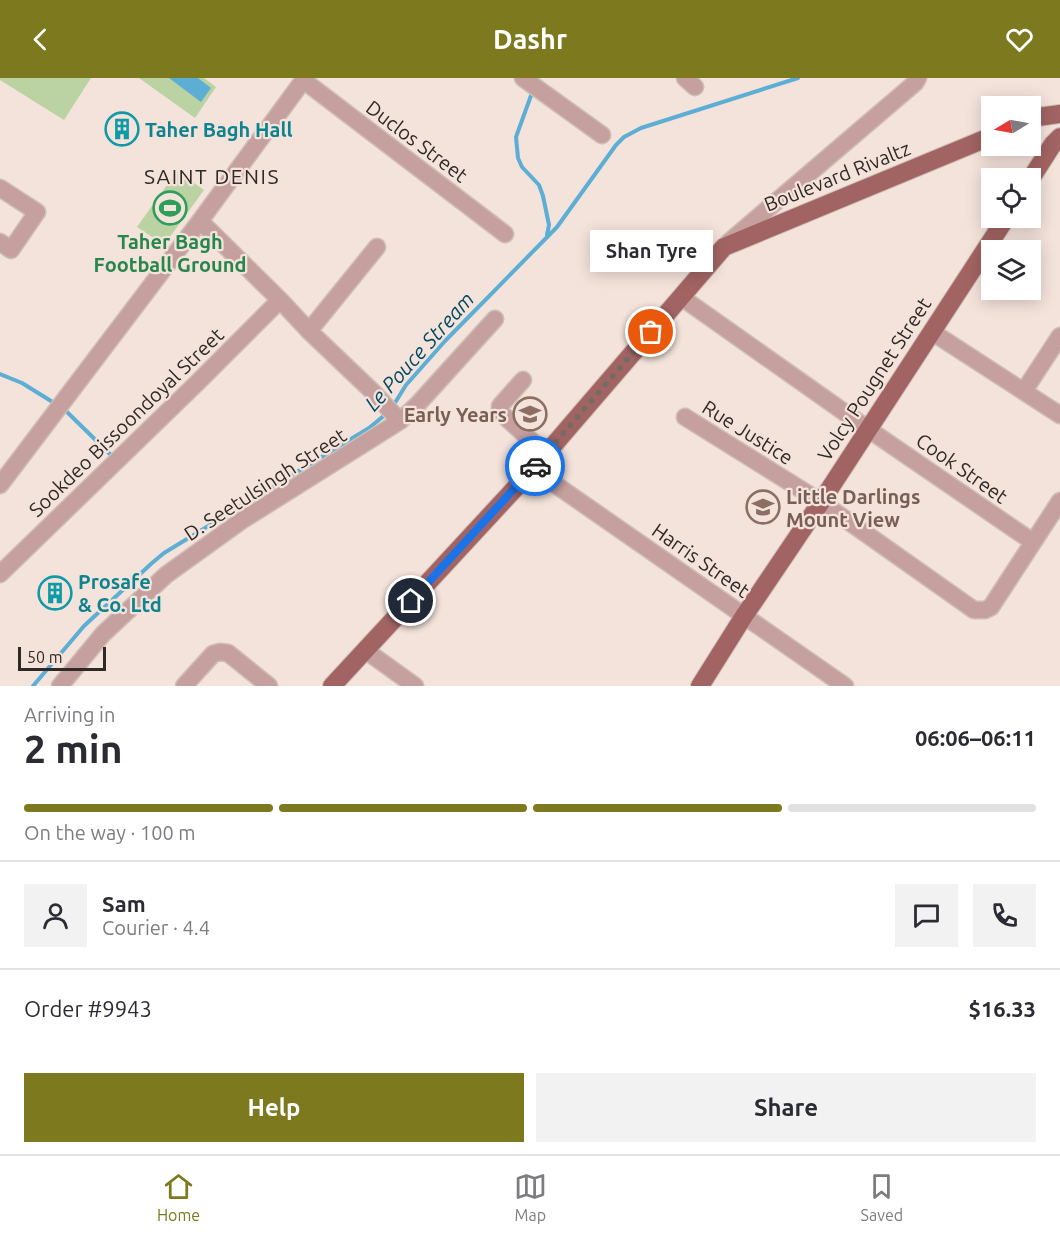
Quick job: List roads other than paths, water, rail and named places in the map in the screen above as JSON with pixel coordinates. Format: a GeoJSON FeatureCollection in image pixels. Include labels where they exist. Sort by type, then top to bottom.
{"type":"FeatureCollection","features":[{"type":"Feature","properties":{"kind":"main road"},"geometry":{"type":"LineString","coordinates":[[1041,117],[1060,114]]}},
{"type":"Feature","properties":{"kind":"main road"},"geometry":{"type":"LineString","coordinates":[[1038,168],[1060,137]]}},
{"type":"Feature","properties":{"kind":"main road","name":"Boulevard Rivaltz"},"geometry":{"type":"LineString","coordinates":[[724,247],[981,141]]}},
{"type":"Feature","properties":{"kind":"main road","name":"Volcy Pougnet Street"},"geometry":{"type":"LineString","coordinates":[[700,686],[1000,228]]}},
{"type":"Feature","properties":{"kind":"main road"},"geometry":{"type":"LineString","coordinates":[[332,686],[533,469],[724,247]]}},
{"type":"Feature","properties":{"kind":"street"},"geometry":{"type":"LineString","coordinates":[[724,247],[918,78]]}},
{"type":"Feature","properties":{"kind":"street"},"geometry":{"type":"LineString","coordinates":[[0,483],[200,221],[304,79]]}},
{"type":"Feature","properties":{"kind":"street","name":"Duclos Street"},"geometry":{"type":"LineString","coordinates":[[304,79],[505,234]]}},
{"type":"Feature","properties":{"kind":"street"},"geometry":{"type":"LineString","coordinates":[[526,80],[602,135]]}},
{"type":"Feature","properties":{"kind":"street"},"geometry":{"type":"LineString","coordinates":[[0,188],[37,212],[11,250],[0,242]]}},
{"type":"Feature","properties":{"kind":"street"},"geometry":{"type":"LineString","coordinates":[[200,221],[400,421]]}},
{"type":"Feature","properties":{"kind":"street"},"geometry":{"type":"LineString","coordinates":[[309,331],[377,247]]}},
{"type":"Feature","properties":{"kind":"street","name":"Cook Street"},"geometry":{"type":"LineString","coordinates":[[681,297],[1033,542]]}},
{"type":"Feature","properties":{"kind":"street","name":"Sookdeo Bissoondoyal Street"},"geometry":{"type":"LineString","coordinates":[[0,574],[280,300]]}},
{"type":"Feature","properties":{"kind":"street","name":"D. Seetulsingh Street"},"geometry":{"type":"LineString","coordinates":[[60,686],[103,634],[166,574],[241,522],[400,421],[495,320]]}},
{"type":"Feature","properties":{"kind":"street"},"geometry":{"type":"LineString","coordinates":[[932,332],[1060,415]]}},
{"type":"Feature","properties":{"kind":"street"},"geometry":{"type":"LineString","coordinates":[[1024,391],[1060,336]]}},
{"type":"Feature","properties":{"kind":"street"},"geometry":{"type":"LineString","coordinates":[[523,380],[499,409],[546,454]]}},
{"type":"Feature","properties":{"kind":"street"},"geometry":{"type":"LineString","coordinates":[[65,395],[0,483],[52,412],[65,395]]}},
{"type":"Feature","properties":{"kind":"street","name":"Rue Justice"},"geometry":{"type":"LineString","coordinates":[[685,417],[821,502]]}},
{"type":"Feature","properties":{"kind":"street","name":"Harris Street"},"geometry":{"type":"LineString","coordinates":[[533,469],[744,616],[824,680],[845,686]]}},
{"type":"Feature","properties":{"kind":"street"},"geometry":{"type":"LineString","coordinates":[[821,502],[974,610],[985,610],[991,607],[999,596],[1060,501]]}},
{"type":"Feature","properties":{"kind":"street"},"geometry":{"type":"LineString","coordinates":[[365,650],[416,686]]}},
{"type":"Feature","properties":{"kind":"street"},"geometry":{"type":"LineString","coordinates":[[184,686],[213,654],[220,652],[228,653],[269,686]]}},
{"type":"Feature","properties":{"kind":"water"},"geometry":{"type":"Polygon","coordinates":[[[169,78],[198,78],[211,88],[201,102],[169,78]]]}},
{"type":"Feature","properties":{"kind":"waterway","name":"Le Pouce Stream"},"geometry":{"type":"LineString","coordinates":[[393,406],[406,385],[445,341],[557,227],[624,137],[641,128],[798,78]]}},
{"type":"Feature","properties":{"kind":"waterway"},"geometry":{"type":"LineString","coordinates":[[533,90],[516,137],[518,158],[522,167],[539,185],[549,225],[547,235]]}},
{"type":"Feature","properties":{"kind":"waterway"},"geometry":{"type":"LineString","coordinates":[[0,374],[22,383],[51,401]]}},
{"type":"Feature","properties":{"kind":"waterway"},"geometry":{"type":"LineString","coordinates":[[66,411],[113,457]]}},
{"type":"Feature","properties":{"kind":"waterway","name":"Le Pouce Stream"},"geometry":{"type":"LineString","coordinates":[[33,686],[84,626],[164,553],[369,428],[386,414]]}},
{"type":"Feature","properties":{"kind":"place","name":"Taher Bagh Hall"},"geometry":{"type":"Point","coordinates":[122,129]}},
{"type":"Feature","properties":{"kind":"place","name":"Taher Bagh Football Ground"},"geometry":{"type":"Point","coordinates":[170,208]}},
{"type":"Feature","properties":{"kind":"place","name":"Shan Tyre"},"geometry":{"type":"Point","coordinates":[651,332]}},
{"type":"Feature","properties":{"kind":"place","name":"Early Years"},"geometry":{"type":"Point","coordinates":[530,414]}},
{"type":"Feature","properties":{"kind":"place","name":"Little Darlings Mount View"},"geometry":{"type":"Point","coordinates":[763,507]}},
{"type":"Feature","properties":{"kind":"place","name":"Prosafe & Co. Ltd"},"geometry":{"type":"Point","coordinates":[55,593]}},
{"type":"Feature","properties":{"kind":"district","name":"SAINT DENIS"},"geometry":{"type":"Point","coordinates":[212,176]}}]}
